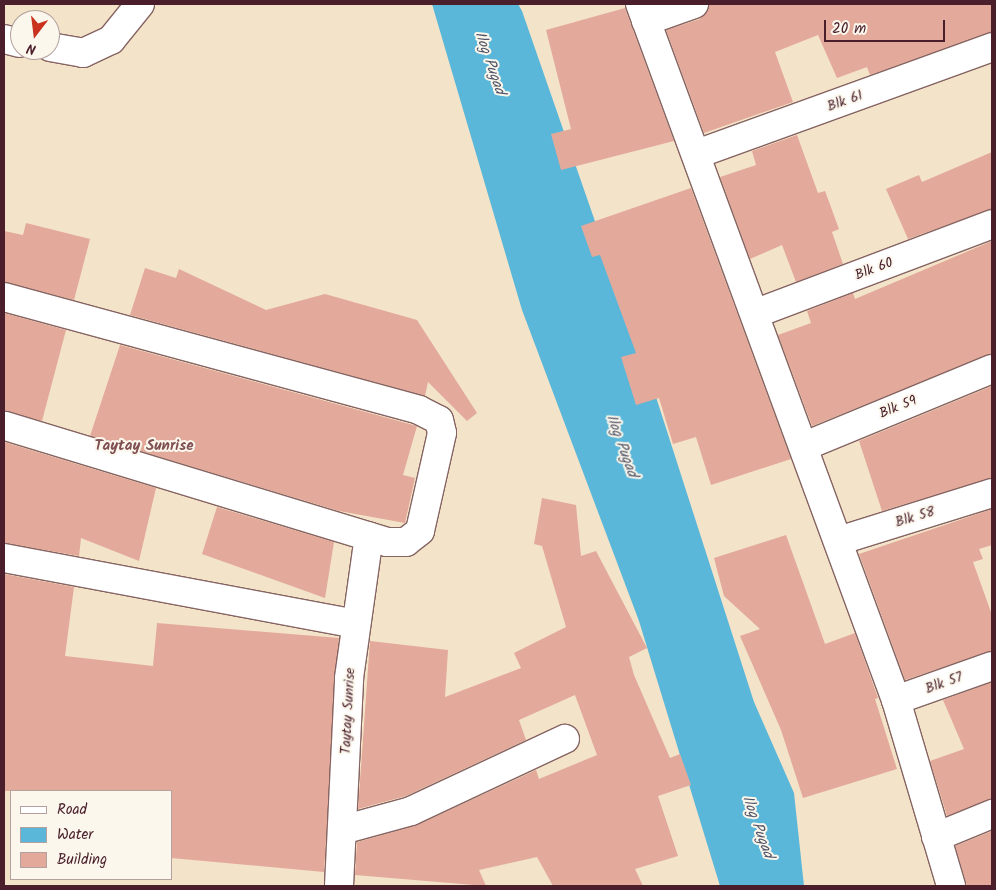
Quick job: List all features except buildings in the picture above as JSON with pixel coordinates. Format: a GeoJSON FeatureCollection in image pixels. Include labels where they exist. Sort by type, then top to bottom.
{"type":"FeatureCollection","features":[{"type":"Feature","properties":{"kind":"street"},"geometry":{"type":"LineString","coordinates":[[60,49],[83,52],[111,40],[140,4]]}},
{"type":"Feature","properties":{"kind":"street"},"geometry":{"type":"LineString","coordinates":[[694,4],[643,13],[757,313],[896,700],[951,886]]}},
{"type":"Feature","properties":{"kind":"street","name":"Blk 61"},"geometry":{"type":"LineString","coordinates":[[697,154],[992,47]]}},
{"type":"Feature","properties":{"kind":"street","name":"Blk 60"},"geometry":{"type":"LineString","coordinates":[[757,313],[992,224]]}},
{"type":"Feature","properties":{"kind":"street"},"geometry":{"type":"LineString","coordinates":[[4,297],[431,414],[442,433],[420,530],[406,542],[369,536],[4,426]]}},
{"type":"Feature","properties":{"kind":"street","name":"Blk 59"},"geometry":{"type":"LineString","coordinates":[[804,446],[992,368]]}},
{"type":"Feature","properties":{"kind":"street","name":"Blk 58"},"geometry":{"type":"LineString","coordinates":[[838,542],[992,493]]}},
{"type":"Feature","properties":{"kind":"street","name":"Taytay Sunrise"},"geometry":{"type":"LineString","coordinates":[[339,886],[356,624],[369,536]]}},
{"type":"Feature","properties":{"kind":"street"},"geometry":{"type":"LineString","coordinates":[[4,558],[356,624]]}},
{"type":"Feature","properties":{"kind":"street","name":"Blk 57"},"geometry":{"type":"LineString","coordinates":[[896,700],[992,666]]}},
{"type":"Feature","properties":{"kind":"street"},"geometry":{"type":"LineString","coordinates":[[342,830],[411,811],[565,740]]}},
{"type":"Feature","properties":{"kind":"street"},"geometry":{"type":"LineString","coordinates":[[936,837],[992,814]]}},
{"type":"Feature","properties":{"kind":"water","name":"Ilog Pugad"},"geometry":{"type":"Polygon","coordinates":[[[432,4],[518,4],[522,11],[656,397],[754,702],[794,793],[804,886],[720,886],[639,621],[522,310],[432,4]]]}},
{"type":"Feature","properties":{"kind":"district","name":"Taytay Sunrise"},"geometry":{"type":"Point","coordinates":[144,447]}}]}
